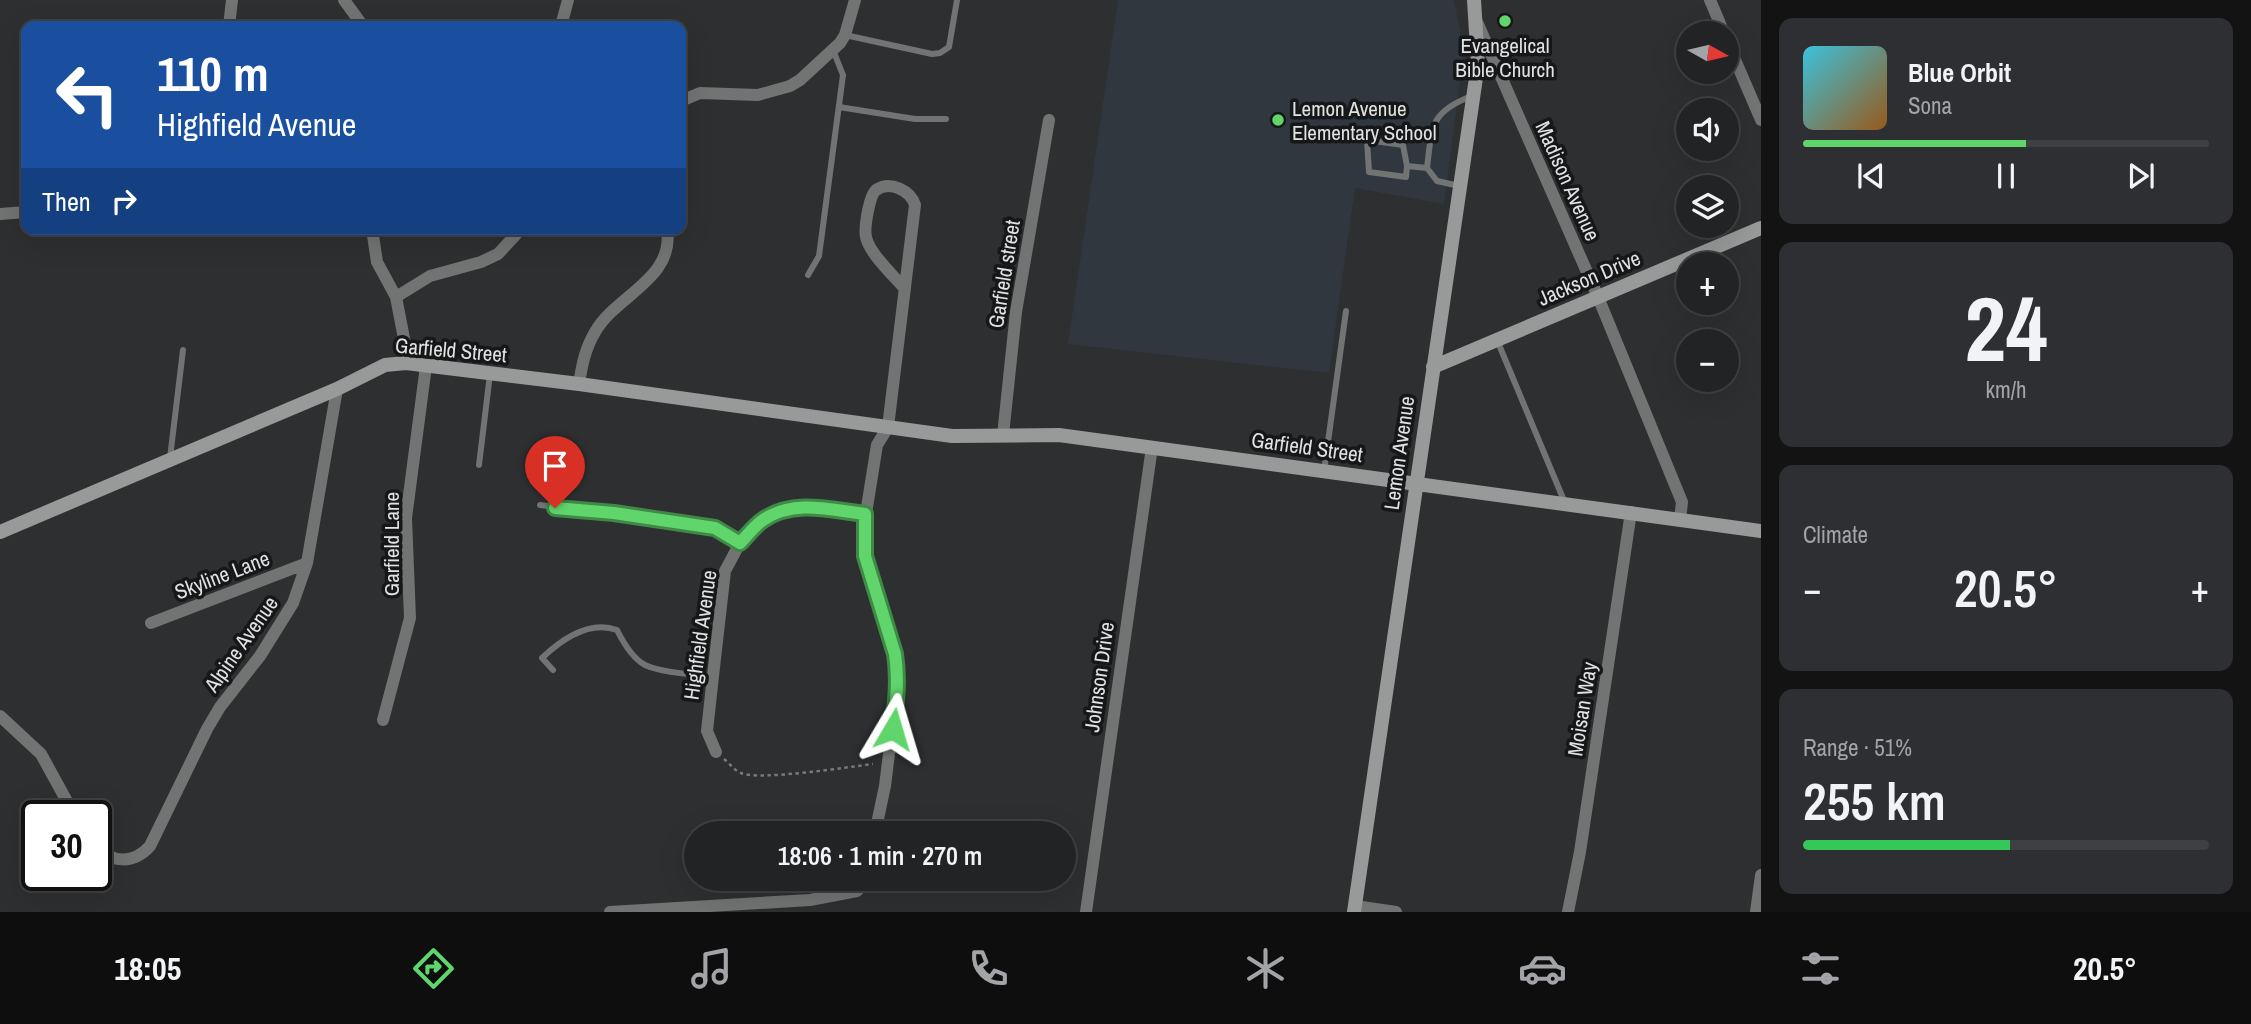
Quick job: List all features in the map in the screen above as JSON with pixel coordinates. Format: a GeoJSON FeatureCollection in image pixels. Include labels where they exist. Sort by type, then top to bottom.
{"type":"FeatureCollection","features":[{"type":"Feature","properties":{"kind":"street"},"geometry":{"type":"LineString","coordinates":[[230,21],[232,0]]}},
{"type":"Feature","properties":{"kind":"street"},"geometry":{"type":"LineString","coordinates":[[344,0],[359,21]]}},
{"type":"Feature","properties":{"kind":"street"},"geometry":{"type":"LineString","coordinates":[[562,21],[568,0]]}},
{"type":"Feature","properties":{"kind":"street"},"geometry":{"type":"LineString","coordinates":[[686,100],[700,93],[758,95],[790,86],[833,50],[845,35],[855,0]]}},
{"type":"Feature","properties":{"kind":"street","name":"Lemon Avenue"},"geometry":{"type":"LineString","coordinates":[[1354,909],[1474,95],[1478,64],[1474,0]]}},
{"type":"Feature","properties":{"kind":"street"},"geometry":{"type":"LineString","coordinates":[[1710,0],[1719,21]]}},
{"type":"Feature","properties":{"kind":"street","name":"Madison Avenue"},"geometry":{"type":"LineString","coordinates":[[1475,15],[1598,297],[1682,502],[1680,520]]}},
{"type":"Feature","properties":{"kind":"street"},"geometry":{"type":"LineString","coordinates":[[1740,71],[1761,120]]}},
{"type":"Feature","properties":{"kind":"street","name":"Garfield street"},"geometry":{"type":"LineString","coordinates":[[1003,435],[1016,312],[1049,120]]}},
{"type":"Feature","properties":{"kind":"street"},"geometry":{"type":"LineString","coordinates":[[877,821],[885,786],[898,680],[895,654],[865,556],[865,514],[877,444],[888,427],[905,289],[915,205],[912,196],[905,191],[886,187],[876,191],[870,199],[865,235],[870,247],[905,289]]}},
{"type":"Feature","properties":{"kind":"street"},"geometry":{"type":"LineString","coordinates":[[0,214],[21,212]]}},
{"type":"Feature","properties":{"kind":"street","name":"Jackson Drive"},"geometry":{"type":"LineString","coordinates":[[1433,367],[1761,228]]}},
{"type":"Feature","properties":{"kind":"street"},"geometry":{"type":"LineString","coordinates":[[373,235],[377,262],[396,298],[407,354],[406,363]]}},
{"type":"Feature","properties":{"kind":"street"},"geometry":{"type":"LineString","coordinates":[[396,298],[430,276],[481,262],[498,254],[515,235]]}},
{"type":"Feature","properties":{"kind":"street"},"geometry":{"type":"LineString","coordinates":[[579,384],[583,359],[596,330],[612,311],[655,274],[662,263],[669,241],[668,235]]}},
{"type":"Feature","properties":{"kind":"street","name":"Garfield Street"},"geometry":{"type":"LineString","coordinates":[[0,531],[337,389],[384,365],[406,363],[579,384],[952,436],[1059,435],[1761,531]]}},
{"type":"Feature","properties":{"kind":"street","name":"Garfield Lane"},"geometry":{"type":"LineString","coordinates":[[383,720],[410,618],[406,518],[426,366]]}},
{"type":"Feature","properties":{"kind":"street","name":"Alpine Avenue"},"geometry":{"type":"LineString","coordinates":[[112,858],[125,860],[139,856],[150,846],[207,729],[220,707],[260,656],[293,603],[307,563],[337,389]]}},
{"type":"Feature","properties":{"kind":"street","name":"Johnson Drive"},"geometry":{"type":"LineString","coordinates":[[1086,912],[1152,447]]}},
{"type":"Feature","properties":{"kind":"street","name":"Highfield Avenue"},"geometry":{"type":"LineString","coordinates":[[716,752],[707,731],[725,571],[740,543],[761,521],[778,512],[804,506],[865,514]]}},
{"type":"Feature","properties":{"kind":"street","name":"Moisan Way"},"geometry":{"type":"LineString","coordinates":[[1568,912],[1580,852],[1631,512]]}},
{"type":"Feature","properties":{"kind":"street","name":"Skyline Lane"},"geometry":{"type":"LineString","coordinates":[[152,623],[307,563]]}},
{"type":"Feature","properties":{"kind":"street"},"geometry":{"type":"LineString","coordinates":[[0,716],[41,754],[66,800]]}},
{"type":"Feature","properties":{"kind":"street"},"geometry":{"type":"LineString","coordinates":[[1756,912],[1761,875]]}},
{"type":"Feature","properties":{"kind":"street"},"geometry":{"type":"LineString","coordinates":[[610,912],[798,902],[854,891]]}},
{"type":"Feature","properties":{"kind":"street"},"geometry":{"type":"LineString","coordinates":[[1354,909],[1396,912]]}},
{"type":"Feature","properties":{"kind":"lane"},"geometry":{"type":"LineString","coordinates":[[845,35],[932,54],[940,53],[949,47],[957,0]]}},
{"type":"Feature","properties":{"kind":"lane"},"geometry":{"type":"LineString","coordinates":[[808,275],[819,256],[843,75],[833,50]]}},
{"type":"Feature","properties":{"kind":"lane"},"geometry":{"type":"LineString","coordinates":[[1459,186],[1437,181],[1427,168],[1434,121],[1456,102],[1474,95]]}},
{"type":"Feature","properties":{"kind":"lane"},"geometry":{"type":"LineString","coordinates":[[839,107],[915,119],[946,119]]}},
{"type":"Feature","properties":{"kind":"lane"},"geometry":{"type":"LineString","coordinates":[[1367,140],[1403,145],[1407,166],[1406,177],[1369,172],[1367,140]]}},
{"type":"Feature","properties":{"kind":"lane"},"geometry":{"type":"LineString","coordinates":[[1407,166],[1427,168]]}},
{"type":"Feature","properties":{"kind":"lane"},"geometry":{"type":"LineString","coordinates":[[1324,471],[1346,311]]}},
{"type":"Feature","properties":{"kind":"lane"},"geometry":{"type":"LineString","coordinates":[[1497,340],[1565,503]]}},
{"type":"Feature","properties":{"kind":"lane"},"geometry":{"type":"LineString","coordinates":[[170,460],[183,350]]}},
{"type":"Feature","properties":{"kind":"lane"},"geometry":{"type":"LineString","coordinates":[[479,466],[490,374]]}},
{"type":"Feature","properties":{"kind":"lane"},"geometry":{"type":"LineString","coordinates":[[540,505],[715,528],[740,543]]}},
{"type":"Feature","properties":{"kind":"lane"},"geometry":{"type":"LineString","coordinates":[[553,670],[542,658],[558,643],[595,627],[608,626],[617,630],[624,644],[645,664],[689,674],[713,676]]}},
{"type":"Feature","properties":{"kind":"path"},"geometry":{"type":"LineString","coordinates":[[716,752],[739,773],[748,775],[873,764]]}},
{"type":"Feature","properties":{"kind":"shaded area","name":"Lemon Avenue Elementary School"},"geometry":{"type":"Polygon","coordinates":[[[1118,0],[1454,0],[1464,52],[1444,204],[1355,188],[1329,373],[1068,344],[1118,0]]]}},
{"type":"Feature","properties":{"kind":"place","name":"Evangelical Bible Church"},"geometry":{"type":"Point","coordinates":[1505,21]}},
{"type":"Feature","properties":{"kind":"place","name":"Lemon Avenue Elementary School"},"geometry":{"type":"Point","coordinates":[1278,120]}},
{"type":"Feature","properties":{"kind":"route"},"geometry":{"type":"LineString","coordinates":[[555,508],[614,513],[715,528],[740,543],[761,521],[778,512],[804,506],[865,514],[865,556],[895,654],[897,669],[898,691],[893,729]]}}]}
